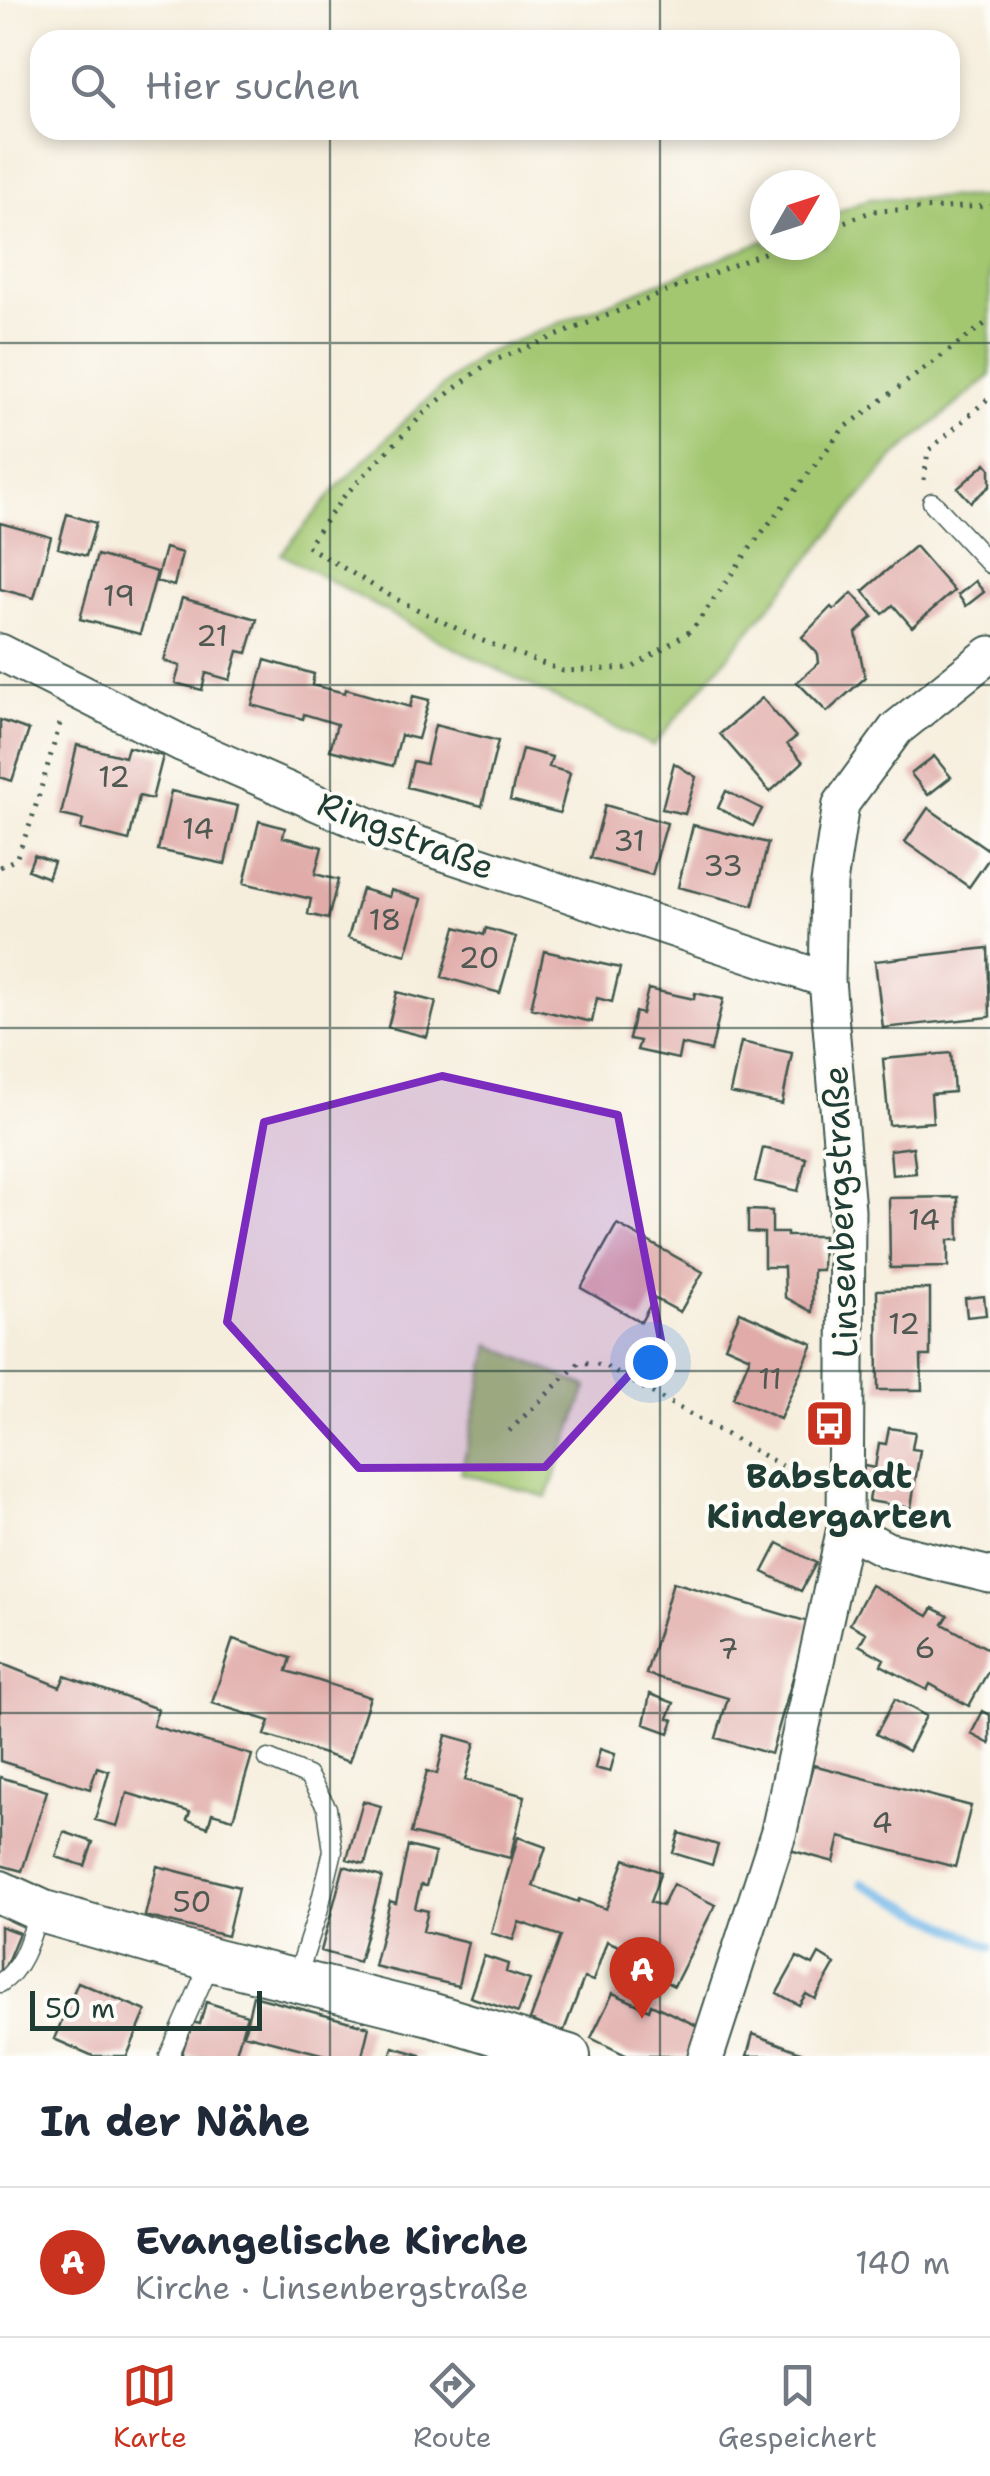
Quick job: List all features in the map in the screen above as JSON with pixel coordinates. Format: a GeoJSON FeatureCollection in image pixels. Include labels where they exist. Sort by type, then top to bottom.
{"type":"FeatureCollection","features":[{"type":"Feature","properties":{"kind":"street","name":"Ringstraße"},"geometry":{"type":"LineString","coordinates":[[0,652],[184,744],[390,835],[827,980]]}},
{"type":"Feature","properties":{"kind":"street","name":"Linsenbergstraße"},"geometry":{"type":"LineString","coordinates":[[706,2056],[778,1831],[845,1515],[847,1210],[827,980],[829,883],[841,804],[896,729],[990,654]]}},
{"type":"Feature","properties":{"kind":"street"},"geometry":{"type":"LineString","coordinates":[[845,1515],[887,1550],[990,1576]]}},
{"type":"Feature","properties":{"kind":"street"},"geometry":{"type":"LineString","coordinates":[[0,1892],[40,1910],[212,1960],[430,2014],[570,2056]]}},
{"type":"Feature","properties":{"kind":"lane"},"geometry":{"type":"LineString","coordinates":[[932,502],[990,564]]}},
{"type":"Feature","properties":{"kind":"lane"},"geometry":{"type":"LineString","coordinates":[[268,1758],[308,1776],[327,1808],[333,1851],[296,1981]]}},
{"type":"Feature","properties":{"kind":"lane"},"geometry":{"type":"LineString","coordinates":[[0,1983],[9,1977],[24,1953],[40,1910]]}},
{"type":"Feature","properties":{"kind":"lane"},"geometry":{"type":"LineString","coordinates":[[169,2056],[212,1960]]}},
{"type":"Feature","properties":{"kind":"path"},"geometry":{"type":"LineString","coordinates":[[840,223],[873,210],[990,206]]}},
{"type":"Feature","properties":{"kind":"path"},"geometry":{"type":"LineString","coordinates":[[750,259],[488,363],[429,408],[346,495],[307,546],[392,598],[478,638],[563,671],[632,668],[692,630],[843,428],[990,320]]}},
{"type":"Feature","properties":{"kind":"path"},"geometry":{"type":"LineString","coordinates":[[932,502],[922,476],[928,451],[990,397]]}},
{"type":"Feature","properties":{"kind":"path"},"geometry":{"type":"LineString","coordinates":[[0,867],[16,859],[31,822],[71,687]]}},
{"type":"Feature","properties":{"kind":"path"},"geometry":{"type":"LineString","coordinates":[[508,1432],[580,1362],[603,1365],[845,1515]]}},
{"type":"Feature","properties":{"kind":"highlighted area"},"geometry":{"type":"Polygon","coordinates":[[[442,1076],[618,1115],[661,1340],[545,1467],[359,1468],[227,1322],[264,1122],[442,1076]]]}},
{"type":"Feature","properties":{"kind":"green space"},"geometry":{"type":"Polygon","coordinates":[[[990,197],[990,376],[894,457],[653,746],[438,640],[281,554],[339,485],[423,403],[480,355],[750,246],[750,260],[840,260],[840,211],[869,199],[990,197]]]}},
{"type":"Feature","properties":{"kind":"green space"},"geometry":{"type":"Polygon","coordinates":[[[490,1345],[587,1387],[547,1497],[461,1473],[490,1345]]]}},
{"type":"Feature","properties":{"kind":"building"},"geometry":{"type":"Polygon","coordinates":[[[986,463],[990,468],[990,486],[971,502],[958,488],[986,463]]]}},
{"type":"Feature","properties":{"kind":"building"},"geometry":{"type":"Polygon","coordinates":[[[67,514],[96,523],[86,556],[58,548],[67,514]]]}},
{"type":"Feature","properties":{"kind":"building"},"geometry":{"type":"Polygon","coordinates":[[[0,523],[51,537],[34,598],[0,589],[0,523]]]}},
{"type":"Feature","properties":{"kind":"building"},"geometry":{"type":"Polygon","coordinates":[[[915,546],[954,591],[912,627],[893,605],[883,614],[863,591],[915,546]]]}},
{"type":"Feature","properties":{"kind":"building"},"geometry":{"type":"Polygon","coordinates":[[[165,548],[182,553],[174,586],[156,581],[165,548]]]}},
{"type":"Feature","properties":{"kind":"building"},"geometry":{"type":"Polygon","coordinates":[[[97,555],[157,572],[140,634],[80,619],[97,555]]]}},
{"type":"Feature","properties":{"kind":"building"},"geometry":{"type":"Polygon","coordinates":[[[975,581],[984,592],[966,606],[958,595],[975,581]]]}},
{"type":"Feature","properties":{"kind":"building"},"geometry":{"type":"Polygon","coordinates":[[[852,593],[873,617],[856,633],[865,678],[827,712],[797,682],[819,663],[818,654],[802,637],[831,607],[834,610],[852,593]]]}},
{"type":"Feature","properties":{"kind":"building"},"geometry":{"type":"Polygon","coordinates":[[[182,598],[257,619],[247,653],[238,651],[230,680],[206,673],[202,690],[175,683],[180,666],[164,661],[182,598]]]}},
{"type":"Feature","properties":{"kind":"building"},"geometry":{"type":"Polygon","coordinates":[[[265,660],[314,674],[312,685],[345,693],[346,689],[410,707],[413,696],[429,700],[418,739],[401,735],[393,766],[330,750],[337,724],[252,705],[265,660]]]}},
{"type":"Feature","properties":{"kind":"building"},"geometry":{"type":"Polygon","coordinates":[[[762,698],[796,737],[787,744],[803,762],[770,792],[720,734],[762,698]]]}},
{"type":"Feature","properties":{"kind":"building"},"geometry":{"type":"Polygon","coordinates":[[[0,720],[29,730],[12,781],[0,777],[0,720]]]}},
{"type":"Feature","properties":{"kind":"building"},"geometry":{"type":"Polygon","coordinates":[[[435,725],[498,741],[482,806],[407,787],[413,761],[426,764],[435,725]]]}},
{"type":"Feature","properties":{"kind":"building"},"geometry":{"type":"Polygon","coordinates":[[[77,745],[125,757],[128,747],[163,756],[152,799],[139,796],[129,841],[81,829],[83,820],[61,815],[77,745]]]}},
{"type":"Feature","properties":{"kind":"building"},"geometry":{"type":"Polygon","coordinates":[[[522,749],[552,757],[549,767],[570,773],[560,813],[510,800],[522,749]]]}},
{"type":"Feature","properties":{"kind":"building"},"geometry":{"type":"Polygon","coordinates":[[[934,756],[951,777],[928,795],[911,774],[934,756]]]}},
{"type":"Feature","properties":{"kind":"building"},"geometry":{"type":"Polygon","coordinates":[[[674,763],[696,777],[685,814],[662,809],[674,763]]]}},
{"type":"Feature","properties":{"kind":"building"},"geometry":{"type":"Polygon","coordinates":[[[171,791],[238,806],[225,864],[158,850],[171,791]]]}},
{"type":"Feature","properties":{"kind":"building"},"geometry":{"type":"Polygon","coordinates":[[[726,791],[762,809],[753,826],[718,808],[726,791]]]}},
{"type":"Feature","properties":{"kind":"building"},"geometry":{"type":"Polygon","coordinates":[[[605,805],[667,823],[652,875],[591,858],[605,805]]]}},
{"type":"Feature","properties":{"kind":"building"},"geometry":{"type":"Polygon","coordinates":[[[928,808],[990,851],[990,857],[969,887],[905,842],[928,808]]]}},
{"type":"Feature","properties":{"kind":"building"},"geometry":{"type":"Polygon","coordinates":[[[259,821],[285,828],[283,837],[322,847],[315,874],[338,880],[328,919],[308,914],[311,899],[244,883],[259,821]]]}},
{"type":"Feature","properties":{"kind":"building"},"geometry":{"type":"Polygon","coordinates":[[[693,825],[768,843],[753,906],[678,887],[693,825]]]}},
{"type":"Feature","properties":{"kind":"building"},"geometry":{"type":"Polygon","coordinates":[[[34,855],[54,862],[48,878],[28,870],[34,855]]]}},
{"type":"Feature","properties":{"kind":"building"},"geometry":{"type":"Polygon","coordinates":[[[362,889],[389,897],[391,890],[422,899],[406,955],[348,938],[362,889]]]}},
{"type":"Feature","properties":{"kind":"building"},"geometry":{"type":"Polygon","coordinates":[[[456,927],[484,935],[486,928],[516,937],[500,993],[442,977],[456,927]]]}},
{"type":"Feature","properties":{"kind":"building"},"geometry":{"type":"Polygon","coordinates":[[[988,948],[990,1017],[883,1028],[875,961],[988,948]]]}},
{"type":"Feature","properties":{"kind":"building"},"geometry":{"type":"Polygon","coordinates":[[[544,951],[620,968],[612,1002],[597,998],[592,1022],[531,1008],[544,951]]]}},
{"type":"Feature","properties":{"kind":"building"},"geometry":{"type":"Polygon","coordinates":[[[648,989],[694,999],[695,993],[723,999],[711,1051],[681,1044],[678,1059],[637,1050],[640,1041],[629,1039],[635,1012],[642,1014],[648,989]]]}},
{"type":"Feature","properties":{"kind":"building"},"geometry":{"type":"Polygon","coordinates":[[[397,992],[436,1002],[427,1037],[388,1027],[397,992]]]}},
{"type":"Feature","properties":{"kind":"building"},"geometry":{"type":"Polygon","coordinates":[[[741,1042],[792,1053],[782,1104],[730,1093],[741,1042]]]}},
{"type":"Feature","properties":{"kind":"building"},"geometry":{"type":"Polygon","coordinates":[[[951,1053],[954,1092],[931,1094],[933,1122],[889,1125],[883,1059],[951,1053]]]}},
{"type":"Feature","properties":{"kind":"building"},"geometry":{"type":"Polygon","coordinates":[[[913,1147],[916,1173],[892,1175],[890,1150],[913,1147]]]}},
{"type":"Feature","properties":{"kind":"building"},"geometry":{"type":"Polygon","coordinates":[[[763,1148],[806,1158],[798,1191],[755,1181],[763,1148]]]}},
{"type":"Feature","properties":{"kind":"building"},"geometry":{"type":"Polygon","coordinates":[[[958,1197],[959,1240],[948,1240],[948,1267],[890,1268],[889,1198],[958,1197]]]}},
{"type":"Feature","properties":{"kind":"building"},"geometry":{"type":"Polygon","coordinates":[[[748,1210],[772,1211],[772,1233],[823,1236],[822,1270],[813,1270],[812,1312],[785,1297],[784,1267],[764,1267],[764,1233],[748,1232],[748,1210]]]}},
{"type":"Feature","properties":{"kind":"building"},"geometry":{"type":"Polygon","coordinates":[[[617,1224],[703,1272],[680,1312],[654,1298],[641,1322],[581,1288],[617,1224]]]}},
{"type":"Feature","properties":{"kind":"building"},"geometry":{"type":"Polygon","coordinates":[[[930,1289],[930,1356],[921,1356],[922,1390],[878,1390],[877,1290],[930,1289]]]}},
{"type":"Feature","properties":{"kind":"building"},"geometry":{"type":"Polygon","coordinates":[[[984,1296],[986,1315],[967,1317],[965,1298],[984,1296]]]}},
{"type":"Feature","properties":{"kind":"building"},"geometry":{"type":"Polygon","coordinates":[[[740,1312],[813,1344],[780,1419],[733,1398],[750,1357],[725,1346],[740,1312]]]}},
{"type":"Feature","properties":{"kind":"building"},"geometry":{"type":"Polygon","coordinates":[[[889,1428],[915,1432],[912,1449],[920,1450],[911,1508],[869,1501],[872,1482],[862,1480],[864,1466],[875,1468],[879,1443],[886,1444],[889,1428]]]}},
{"type":"Feature","properties":{"kind":"building"},"geometry":{"type":"Polygon","coordinates":[[[778,1543],[816,1563],[801,1591],[763,1572],[778,1543]]]}},
{"type":"Feature","properties":{"kind":"building"},"geometry":{"type":"Polygon","coordinates":[[[673,1582],[809,1622],[771,1754],[716,1738],[728,1698],[646,1674],[673,1582]]]}},
{"type":"Feature","properties":{"kind":"building"},"geometry":{"type":"Polygon","coordinates":[[[871,1585],[928,1616],[933,1608],[948,1616],[943,1624],[990,1650],[990,1668],[969,1706],[930,1684],[927,1690],[881,1665],[884,1659],[859,1645],[866,1633],[850,1624],[871,1585]]]}},
{"type":"Feature","properties":{"kind":"building"},"geometry":{"type":"Polygon","coordinates":[[[233,1639],[291,1658],[287,1671],[370,1697],[349,1762],[265,1735],[270,1721],[212,1703],[233,1639]]]}},
{"type":"Feature","properties":{"kind":"building"},"geometry":{"type":"Polygon","coordinates":[[[0,1663],[60,1687],[65,1676],[158,1709],[153,1726],[252,1755],[233,1819],[212,1813],[208,1827],[187,1820],[190,1812],[127,1793],[117,1826],[95,1820],[109,1771],[97,1767],[90,1789],[0,1761],[0,1663]]]}},
{"type":"Feature","properties":{"kind":"building"},"geometry":{"type":"Polygon","coordinates":[[[650,1694],[674,1703],[668,1718],[674,1720],[669,1733],[644,1724],[650,1694]]]}},
{"type":"Feature","properties":{"kind":"building"},"geometry":{"type":"Polygon","coordinates":[[[895,1699],[926,1716],[908,1751],[876,1734],[895,1699]]]}},
{"type":"Feature","properties":{"kind":"building"},"geometry":{"type":"Polygon","coordinates":[[[983,1711],[990,1715],[990,1744],[971,1734],[983,1711]]]}},
{"type":"Feature","properties":{"kind":"building"},"geometry":{"type":"Polygon","coordinates":[[[446,1735],[475,1743],[465,1780],[525,1796],[510,1858],[411,1833],[427,1771],[437,1774],[446,1735]]]}},
{"type":"Feature","properties":{"kind":"building"},"geometry":{"type":"Polygon","coordinates":[[[600,1749],[615,1754],[610,1772],[595,1768],[600,1749]]]}},
{"type":"Feature","properties":{"kind":"building"},"geometry":{"type":"Polygon","coordinates":[[[813,1765],[971,1806],[955,1867],[840,1837],[834,1862],[790,1850],[813,1765]]]}},
{"type":"Feature","properties":{"kind":"building"},"geometry":{"type":"Polygon","coordinates":[[[0,1777],[47,1791],[22,1871],[0,1865],[0,1777]]]}},
{"type":"Feature","properties":{"kind":"building"},"geometry":{"type":"Polygon","coordinates":[[[363,1801],[381,1806],[365,1864],[347,1859],[363,1801]]]}},
{"type":"Feature","properties":{"kind":"building"},"geometry":{"type":"Polygon","coordinates":[[[64,1832],[93,1842],[85,1866],[56,1857],[64,1832]]]}},
{"type":"Feature","properties":{"kind":"building"},"geometry":{"type":"Polygon","coordinates":[[[679,1833],[718,1845],[712,1865],[673,1853],[679,1833]]]}},
{"type":"Feature","properties":{"kind":"building"},"geometry":{"type":"Polygon","coordinates":[[[518,1837],[546,1847],[533,1886],[578,1902],[579,1899],[606,1909],[625,1859],[661,1872],[650,1902],[662,1906],[673,1884],[715,1905],[674,1986],[632,1964],[638,1954],[607,1941],[593,1981],[584,1978],[563,2033],[530,2020],[561,1936],[519,1922],[513,1940],[491,1933],[518,1837]]]}},
{"type":"Feature","properties":{"kind":"building"},"geometry":{"type":"Polygon","coordinates":[[[408,1846],[435,1853],[415,1908],[428,1911],[423,1931],[468,1942],[458,1986],[374,1966],[390,1901],[396,1903],[408,1846]]]}},
{"type":"Feature","properties":{"kind":"building"},"geometry":{"type":"Polygon","coordinates":[[[157,1866],[239,1887],[227,1936],[145,1916],[157,1866]]]}},
{"type":"Feature","properties":{"kind":"building"},"geometry":{"type":"Polygon","coordinates":[[[344,1866],[382,1877],[359,1962],[321,1951],[344,1866]]]}},
{"type":"Feature","properties":{"kind":"building"},"geometry":{"type":"Polygon","coordinates":[[[0,1926],[19,1933],[0,1979],[0,1926]]]}},
{"type":"Feature","properties":{"kind":"building"},"geometry":{"type":"Polygon","coordinates":[[[819,1954],[835,1964],[815,1999],[806,1994],[799,2005],[777,1993],[797,1957],[813,1965],[819,1954]]]}},
{"type":"Feature","properties":{"kind":"building"},"geometry":{"type":"Polygon","coordinates":[[[484,1956],[508,1964],[506,1972],[530,1980],[518,2013],[470,1997],[484,1956]]]}},
{"type":"Feature","properties":{"kind":"building"},"geometry":{"type":"Polygon","coordinates":[[[78,1982],[146,2011],[127,2056],[93,2056],[54,2039],[78,1982]]]}},
{"type":"Feature","properties":{"kind":"building"},"geometry":{"type":"Polygon","coordinates":[[[613,1993],[649,2010],[651,2004],[702,2028],[689,2056],[628,2056],[591,2038],[613,1993]]]}},
{"type":"Feature","properties":{"kind":"building"},"geometry":{"type":"Polygon","coordinates":[[[253,1996],[369,2027],[362,2056],[329,2056],[244,2034],[253,1996]]]}},
{"type":"Feature","properties":{"kind":"building"},"geometry":{"type":"Polygon","coordinates":[[[206,2002],[247,2015],[235,2056],[181,2056],[192,2022],[200,2024],[206,2002]]]}},
{"type":"Feature","properties":{"kind":"building"},"geometry":{"type":"Polygon","coordinates":[[[753,2034],[811,2056],[747,2056],[753,2034]]]}},
{"type":"Feature","properties":{"kind":"building"},"geometry":{"type":"Polygon","coordinates":[[[393,2047],[421,2055],[421,2056],[390,2056],[393,2047]]]}},
{"type":"Feature","properties":{"kind":"waterway"},"geometry":{"type":"LineString","coordinates":[[862,1883],[990,1947]]}},
{"type":"Feature","properties":{"kind":"place","name":"Babstadt Kindergarten"},"geometry":{"type":"Point","coordinates":[829,1423]}},
{"type":"Feature","properties":{"kind":"place","name":"Evangelische Kirche"},"geometry":{"type":"Point","coordinates":[642,2019]}}]}
